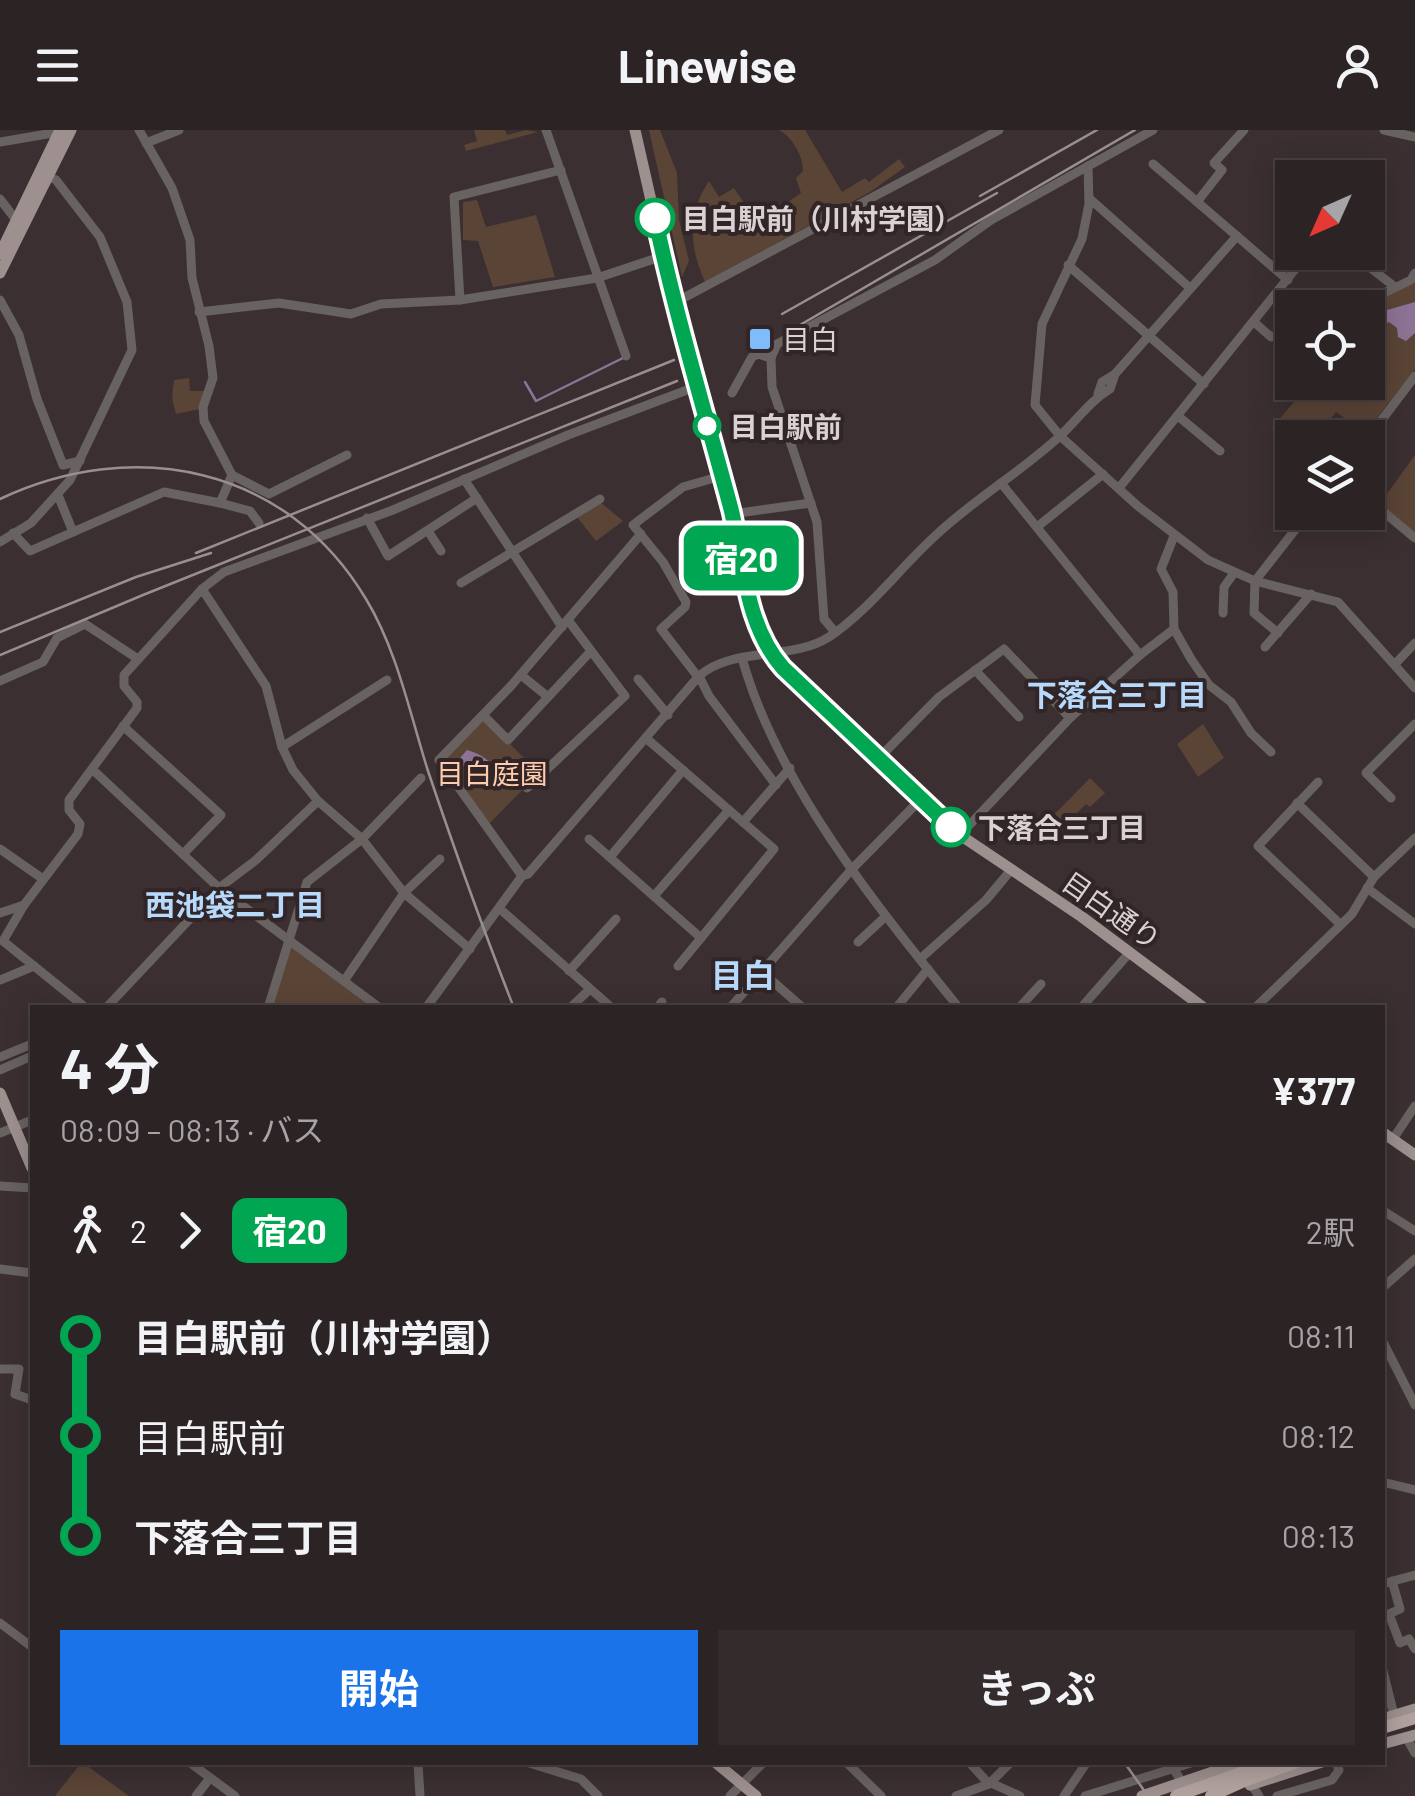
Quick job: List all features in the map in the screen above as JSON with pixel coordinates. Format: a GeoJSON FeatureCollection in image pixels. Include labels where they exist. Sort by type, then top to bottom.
{"type":"FeatureCollection","features":[{"type":"Feature","properties":{"kind":"highway"},"geometry":{"type":"LineString","coordinates":[[1385,1730],[1415,1718]]}},
{"type":"Feature","properties":{"kind":"highway"},"geometry":{"type":"LineString","coordinates":[[1385,1731],[1412,1732]]}},
{"type":"Feature","properties":{"kind":"highway"},"geometry":{"type":"LineString","coordinates":[[1176,1796],[1264,1765]]}},
{"type":"Feature","properties":{"kind":"highway"},"geometry":{"type":"LineString","coordinates":[[1215,1796],[1244,1780],[1289,1765]]}},
{"type":"Feature","properties":{"kind":"main road","name":"目白通り"},"geometry":{"type":"LineString","coordinates":[[636,130],[683,341],[732,514],[755,618],[771,654],[960,835],[1200,1005]]}},
{"type":"Feature","properties":{"kind":"main road"},"geometry":{"type":"LineString","coordinates":[[0,273],[63,131]]}},
{"type":"Feature","properties":{"kind":"main road"},"geometry":{"type":"LineString","coordinates":[[0,254],[44,174]]}},
{"type":"Feature","properties":{"kind":"main road"},"geometry":{"type":"LineString","coordinates":[[0,1093],[30,1163]]}},
{"type":"Feature","properties":{"kind":"main road"},"geometry":{"type":"LineString","coordinates":[[1388,1136],[1415,1155]]}},
{"type":"Feature","properties":{"kind":"main road"},"geometry":{"type":"LineString","coordinates":[[1388,1717],[1415,1709]]}},
{"type":"Feature","properties":{"kind":"main road"},"geometry":{"type":"LineString","coordinates":[[1385,1743],[1412,1732]]}},
{"type":"Feature","properties":{"kind":"main road"},"geometry":{"type":"LineString","coordinates":[[719,1765],[756,1796]]}},
{"type":"Feature","properties":{"kind":"main road"},"geometry":{"type":"LineString","coordinates":[[1142,1796],[1230,1765]]}},
{"type":"Feature","properties":{"kind":"main road"},"geometry":{"type":"LineString","coordinates":[[1215,1796],[1313,1765]]}},
{"type":"Feature","properties":{"kind":"street"},"geometry":{"type":"LineString","coordinates":[[139,130],[180,207],[190,240],[192,278],[210,346],[213,378],[203,406],[204,421],[232,474],[270,494],[348,455]]}},
{"type":"Feature","properties":{"kind":"street"},"geometry":{"type":"LineString","coordinates":[[146,143],[179,130]]}},
{"type":"Feature","properties":{"kind":"street"},"geometry":{"type":"LineString","coordinates":[[546,130],[626,356]]}},
{"type":"Feature","properties":{"kind":"street"},"geometry":{"type":"LineString","coordinates":[[674,303],[999,130]]}},
{"type":"Feature","properties":{"kind":"street"},"geometry":{"type":"LineString","coordinates":[[835,632],[824,619],[817,522],[772,387],[771,358],[778,344],[935,260],[992,220],[1152,130]]}},
{"type":"Feature","properties":{"kind":"street"},"geometry":{"type":"LineString","coordinates":[[1197,202],[1222,170],[1214,163],[1244,130]]}},
{"type":"Feature","properties":{"kind":"street"},"geometry":{"type":"LineString","coordinates":[[1384,130],[1415,137]]}},
{"type":"Feature","properties":{"kind":"street"},"geometry":{"type":"LineString","coordinates":[[0,142],[63,131]]}},
{"type":"Feature","properties":{"kind":"street"},"geometry":{"type":"LineString","coordinates":[[1152,164],[1288,280]]}},
{"type":"Feature","properties":{"kind":"street"},"geometry":{"type":"LineString","coordinates":[[1088,166],[1089,198],[1082,239],[1042,324],[1035,405],[1060,436],[1174,536],[1208,560],[1254,581],[1338,602],[1415,688]]}},
{"type":"Feature","properties":{"kind":"street"},"geometry":{"type":"LineString","coordinates":[[460,300],[454,197],[561,170]]}},
{"type":"Feature","properties":{"kind":"street"},"geometry":{"type":"LineString","coordinates":[[0,542],[32,523],[58,495],[80,460],[130,356],[128,302],[100,237],[56,180],[44,174]]}},
{"type":"Feature","properties":{"kind":"street"},"geometry":{"type":"LineString","coordinates":[[1089,198],[1190,288]]}},
{"type":"Feature","properties":{"kind":"street"},"geometry":{"type":"LineString","coordinates":[[0,199],[16,220]]}},
{"type":"Feature","properties":{"kind":"street"},"geometry":{"type":"LineString","coordinates":[[428,1005],[522,876],[528,874],[668,715],[698,676],[742,658],[801,648],[835,632],[933,537],[1060,436],[1098,394],[1102,382],[1115,374],[1236,236]]}},
{"type":"Feature","properties":{"kind":"street"},"geometry":{"type":"LineString","coordinates":[[199,312],[278,303],[351,314],[381,304],[460,300],[596,278],[663,256]]}},
{"type":"Feature","properties":{"kind":"street"},"geometry":{"type":"LineString","coordinates":[[1068,265],[1204,384]]}},
{"type":"Feature","properties":{"kind":"street"},"geometry":{"type":"LineString","coordinates":[[1119,488],[1296,270]]}},
{"type":"Feature","properties":{"kind":"street"},"geometry":{"type":"LineString","coordinates":[[1372,270],[1395,288]]}},
{"type":"Feature","properties":{"kind":"street"},"geometry":{"type":"LineString","coordinates":[[1385,293],[1411,280],[1415,273]]}},
{"type":"Feature","properties":{"kind":"street"},"geometry":{"type":"LineString","coordinates":[[0,300],[8,310],[28,360],[37,399],[62,464],[80,460]]}},
{"type":"Feature","properties":{"kind":"street"},"geometry":{"type":"LineString","coordinates":[[1254,322],[1275,335]]}},
{"type":"Feature","properties":{"kind":"street"},"geometry":{"type":"LineString","coordinates":[[732,393],[752,357],[758,354],[771,358]]}},
{"type":"Feature","properties":{"kind":"street"},"geometry":{"type":"LineString","coordinates":[[1382,420],[1415,376]]}},
{"type":"Feature","properties":{"kind":"street"},"geometry":{"type":"LineString","coordinates":[[82,1005],[3,941],[42,879],[78,834],[80,824],[68,806],[137,702],[124,686],[124,675],[202,589],[224,572],[367,518],[694,383]]}},
{"type":"Feature","properties":{"kind":"street"},"geometry":{"type":"LineString","coordinates":[[1178,416],[1220,450]]}},
{"type":"Feature","properties":{"kind":"street"},"geometry":{"type":"LineString","coordinates":[[220,503],[232,474]]}},
{"type":"Feature","properties":{"kind":"street"},"geometry":{"type":"LineString","coordinates":[[1037,527],[1103,474]]}},
{"type":"Feature","properties":{"kind":"street"},"geometry":{"type":"LineString","coordinates":[[722,476],[683,487],[634,525],[664,562],[686,602],[660,628],[776,786]]}},
{"type":"Feature","properties":{"kind":"street"},"geometry":{"type":"LineString","coordinates":[[464,478],[510,550],[626,696],[527,788]]}},
{"type":"Feature","properties":{"kind":"street"},"geometry":{"type":"LineString","coordinates":[[1001,482],[1140,655]]}},
{"type":"Feature","properties":{"kind":"street"},"geometry":{"type":"LineString","coordinates":[[13,533],[30,551],[164,492],[250,511],[259,523]]}},
{"type":"Feature","properties":{"kind":"street"},"geometry":{"type":"LineString","coordinates":[[58,495],[73,532]]}},
{"type":"Feature","properties":{"kind":"street"},"geometry":{"type":"LineString","coordinates":[[367,518],[388,556],[477,498]]}},
{"type":"Feature","properties":{"kind":"street"},"geometry":{"type":"LineString","coordinates":[[460,583],[600,499]]}},
{"type":"Feature","properties":{"kind":"street"},"geometry":{"type":"LineString","coordinates":[[732,514],[810,503]]}},
{"type":"Feature","properties":{"kind":"street"},"geometry":{"type":"LineString","coordinates":[[1385,513],[1415,538]]}},
{"type":"Feature","properties":{"kind":"street"},"geometry":{"type":"LineString","coordinates":[[1278,633],[1254,613],[1254,581],[1295,530]]}},
{"type":"Feature","properties":{"kind":"street"},"geometry":{"type":"LineString","coordinates":[[428,531],[441,551]]}},
{"type":"Feature","properties":{"kind":"street"},"geometry":{"type":"LineString","coordinates":[[522,876],[439,760],[521,675],[640,534]]}},
{"type":"Feature","properties":{"kind":"street"},"geometry":{"type":"LineString","coordinates":[[1174,536],[1161,570],[1173,592],[1174,630],[1210,685],[1231,702],[1251,733],[1271,752]]}},
{"type":"Feature","properties":{"kind":"street"},"geometry":{"type":"LineString","coordinates":[[1223,613],[1224,588],[1234,573]]}},
{"type":"Feature","properties":{"kind":"street"},"geometry":{"type":"LineString","coordinates":[[202,589],[266,686],[282,747],[293,770],[318,801],[362,838],[404,892],[470,949]]}},
{"type":"Feature","properties":{"kind":"street"},"geometry":{"type":"LineString","coordinates":[[1266,647],[1311,594]]}},
{"type":"Feature","properties":{"kind":"street"},"geometry":{"type":"LineString","coordinates":[[0,681],[43,662],[57,638],[85,624],[138,659]]}},
{"type":"Feature","properties":{"kind":"street"},"geometry":{"type":"LineString","coordinates":[[960,835],[1070,718],[1174,630]]}},
{"type":"Feature","properties":{"kind":"street"},"geometry":{"type":"LineString","coordinates":[[1395,664],[1415,643]]}},
{"type":"Feature","properties":{"kind":"street"},"geometry":{"type":"LineString","coordinates":[[482,715],[508,740],[590,650]]}},
{"type":"Feature","properties":{"kind":"street"},"geometry":{"type":"LineString","coordinates":[[878,759],[940,696],[1001,650],[1007,650],[1070,718]]}},
{"type":"Feature","properties":{"kind":"street"},"geometry":{"type":"LineString","coordinates":[[742,658],[790,768],[852,869],[885,917],[957,1005]]}},
{"type":"Feature","properties":{"kind":"street"},"geometry":{"type":"LineString","coordinates":[[975,670],[1019,718]]}},
{"type":"Feature","properties":{"kind":"street"},"geometry":{"type":"LineString","coordinates":[[521,675],[548,697]]}},
{"type":"Feature","properties":{"kind":"street"},"geometry":{"type":"LineString","coordinates":[[638,678],[668,715]]}},
{"type":"Feature","properties":{"kind":"street"},"geometry":{"type":"LineString","coordinates":[[282,747],[386,680]]}},
{"type":"Feature","properties":{"kind":"street"},"geometry":{"type":"LineString","coordinates":[[1391,798],[1366,773],[1415,724]]}},
{"type":"Feature","properties":{"kind":"street"},"geometry":{"type":"LineString","coordinates":[[123,726],[221,815],[183,854]]}},
{"type":"Feature","properties":{"kind":"street"},"geometry":{"type":"LineString","coordinates":[[647,738],[774,849],[678,966]]}},
{"type":"Feature","properties":{"kind":"street"},"geometry":{"type":"LineString","coordinates":[[743,822],[790,768]]}},
{"type":"Feature","properties":{"kind":"street"},"geometry":{"type":"LineString","coordinates":[[92,769],[219,888],[376,1005]]}},
{"type":"Feature","properties":{"kind":"street"},"geometry":{"type":"LineString","coordinates":[[610,857],[683,770]]}},
{"type":"Feature","properties":{"kind":"street"},"geometry":{"type":"LineString","coordinates":[[269,1005],[307,882],[362,838],[421,778]]}},
{"type":"Feature","properties":{"kind":"street"},"geometry":{"type":"LineString","coordinates":[[1318,782],[1258,846],[1340,924]]}},
{"type":"Feature","properties":{"kind":"street"},"geometry":{"type":"LineString","coordinates":[[733,1005],[852,869],[921,799]]}},
{"type":"Feature","properties":{"kind":"street"},"geometry":{"type":"LineString","coordinates":[[109,1005],[219,888],[275,843],[318,801]]}},
{"type":"Feature","properties":{"kind":"street"},"geometry":{"type":"LineString","coordinates":[[1298,803],[1374,877]]}},
{"type":"Feature","properties":{"kind":"street"},"geometry":{"type":"LineString","coordinates":[[654,896],[729,810]]}},
{"type":"Feature","properties":{"kind":"street"},"geometry":{"type":"LineString","coordinates":[[1258,1005],[1352,914],[1374,877],[1415,838]]}},
{"type":"Feature","properties":{"kind":"street"},"geometry":{"type":"LineString","coordinates":[[589,839],[701,938]]}},
{"type":"Feature","properties":{"kind":"street"},"geometry":{"type":"LineString","coordinates":[[0,850],[42,879]]}},
{"type":"Feature","properties":{"kind":"street"},"geometry":{"type":"LineString","coordinates":[[344,981],[404,892],[440,859]]}},
{"type":"Feature","properties":{"kind":"street"},"geometry":{"type":"LineString","coordinates":[[920,959],[986,900],[1011,870]]}},
{"type":"Feature","properties":{"kind":"street"},"geometry":{"type":"LineString","coordinates":[[1368,888],[1415,924]]}},
{"type":"Feature","properties":{"kind":"street"},"geometry":{"type":"LineString","coordinates":[[0,913],[24,906]]}},
{"type":"Feature","properties":{"kind":"street"},"geometry":{"type":"LineString","coordinates":[[500,908],[609,1005]]}},
{"type":"Feature","properties":{"kind":"street"},"geometry":{"type":"LineString","coordinates":[[858,942],[885,917]]}},
{"type":"Feature","properties":{"kind":"street"},"geometry":{"type":"LineString","coordinates":[[569,971],[616,919]]}},
{"type":"Feature","properties":{"kind":"street"},"geometry":{"type":"LineString","coordinates":[[1085,1005],[1130,952]]}},
{"type":"Feature","properties":{"kind":"street"},"geometry":{"type":"LineString","coordinates":[[0,980],[34,966]]}},
{"type":"Feature","properties":{"kind":"street"},"geometry":{"type":"LineString","coordinates":[[898,1005],[928,969]]}},
{"type":"Feature","properties":{"kind":"street"},"geometry":{"type":"LineString","coordinates":[[762,972],[800,1005]]}},
{"type":"Feature","properties":{"kind":"street"},"geometry":{"type":"LineString","coordinates":[[1022,1005],[1040,984]]}},
{"type":"Feature","properties":{"kind":"street"},"geometry":{"type":"LineString","coordinates":[[573,1005],[590,988]]}},
{"type":"Feature","properties":{"kind":"street"},"geometry":{"type":"LineString","coordinates":[[0,1057],[30,1045]]}},
{"type":"Feature","properties":{"kind":"street"},"geometry":{"type":"LineString","coordinates":[[0,1070],[30,1057]]}},
{"type":"Feature","properties":{"kind":"street"},"geometry":{"type":"LineString","coordinates":[[1388,1136],[1415,1106]]}},
{"type":"Feature","properties":{"kind":"street"},"geometry":{"type":"LineString","coordinates":[[0,1133],[30,1121]]}},
{"type":"Feature","properties":{"kind":"street"},"geometry":{"type":"LineString","coordinates":[[0,1186],[30,1188]]}},
{"type":"Feature","properties":{"kind":"street"},"geometry":{"type":"LineString","coordinates":[[1385,1212],[1415,1231]]}},
{"type":"Feature","properties":{"kind":"street"},"geometry":{"type":"LineString","coordinates":[[1385,1285],[1415,1258]]}},
{"type":"Feature","properties":{"kind":"street"},"geometry":{"type":"LineString","coordinates":[[0,1269],[30,1273]]}},
{"type":"Feature","properties":{"kind":"street"},"geometry":{"type":"LineString","coordinates":[[1386,1357],[1414,1398]]}},
{"type":"Feature","properties":{"kind":"street"},"geometry":{"type":"LineString","coordinates":[[0,1369],[19,1370],[14,1394],[30,1399]]}},
{"type":"Feature","properties":{"kind":"street"},"geometry":{"type":"LineString","coordinates":[[1385,1483],[1415,1490]]}},
{"type":"Feature","properties":{"kind":"street"},"geometry":{"type":"LineString","coordinates":[[1415,1575],[1387,1583],[1400,1609],[1386,1616],[1400,1643],[1409,1639],[1415,1649]]}},
{"type":"Feature","properties":{"kind":"street"},"geometry":{"type":"LineString","coordinates":[[0,1623],[30,1646]]}},
{"type":"Feature","properties":{"kind":"street"},"geometry":{"type":"LineString","coordinates":[[1385,1642],[1396,1638]]}},
{"type":"Feature","properties":{"kind":"street"},"geometry":{"type":"LineString","coordinates":[[1385,1692],[1388,1717]]}},
{"type":"Feature","properties":{"kind":"street"},"geometry":{"type":"LineString","coordinates":[[1412,1732],[1415,1753]]}},
{"type":"Feature","properties":{"kind":"street"},"geometry":{"type":"LineString","coordinates":[[193,1765],[236,1796]]}},
{"type":"Feature","properties":{"kind":"street"},"geometry":{"type":"LineString","coordinates":[[418,1765],[420,1796]]}},
{"type":"Feature","properties":{"kind":"street"},"geometry":{"type":"LineString","coordinates":[[535,1765],[584,1782],[598,1796]]}},
{"type":"Feature","properties":{"kind":"street"},"geometry":{"type":"LineString","coordinates":[[730,1796],[761,1765]]}},
{"type":"Feature","properties":{"kind":"street"},"geometry":{"type":"LineString","coordinates":[[849,1765],[881,1796]]}},
{"type":"Feature","properties":{"kind":"street"},"geometry":{"type":"LineString","coordinates":[[972,1765],[990,1784],[1020,1796]]}},
{"type":"Feature","properties":{"kind":"street"},"geometry":{"type":"LineString","coordinates":[[956,1796],[990,1784],[1008,1765]]}},
{"type":"Feature","properties":{"kind":"street"},"geometry":{"type":"LineString","coordinates":[[1064,1796],[1085,1765]]}},
{"type":"Feature","properties":{"kind":"street"},"geometry":{"type":"LineString","coordinates":[[1241,1765],[1259,1796]]}},
{"type":"Feature","properties":{"kind":"street"},"geometry":{"type":"LineString","coordinates":[[1277,1796],[1325,1788],[1338,1774],[1336,1765]]}},
{"type":"Feature","properties":{"kind":"street"},"geometry":{"type":"LineString","coordinates":[[1085,1796],[1122,1791],[1171,1766],[1190,1796]]}},
{"type":"Feature","properties":{"kind":"street"},"geometry":{"type":"LineString","coordinates":[[196,1796],[210,1778]]}},
{"type":"Feature","properties":{"kind":"green space"},"geometry":{"type":"Polygon","coordinates":[[[474,130],[505,130],[507,135],[526,130],[538,132],[466,151],[464,145],[477,141],[474,130]]]}},
{"type":"Feature","properties":{"kind":"green space"},"geometry":{"type":"Polygon","coordinates":[[[649,130],[660,130],[677,173],[679,220],[689,261],[682,277],[649,130]]]}},
{"type":"Feature","properties":{"kind":"green space"},"geometry":{"type":"Polygon","coordinates":[[[779,130],[805,130],[842,192],[865,178],[869,182],[899,159],[905,167],[870,192],[705,282],[693,230],[697,206],[709,181],[719,197],[734,188],[746,206],[753,205],[764,219],[801,193],[796,178],[803,171],[799,153],[779,130]]]}},
{"type":"Feature","properties":{"kind":"green space"},"geometry":{"type":"Polygon","coordinates":[[[477,200],[486,227],[536,215],[555,277],[493,287],[478,241],[463,240],[463,202],[477,200]]]}},
{"type":"Feature","properties":{"kind":"green space"},"geometry":{"type":"Polygon","coordinates":[[[1415,283],[1415,369],[1375,420],[1347,420],[1336,412],[1330,420],[1279,420],[1296,400],[1385,400],[1385,296],[1415,283]]]}},
{"type":"Feature","properties":{"kind":"green space"},"geometry":{"type":"Polygon","coordinates":[[[189,378],[190,391],[206,391],[200,409],[176,414],[172,398],[174,380],[189,378]]]}},
{"type":"Feature","properties":{"kind":"green space"},"geometry":{"type":"Polygon","coordinates":[[[1415,455],[1415,533],[1385,510],[1385,497],[1415,455]]]}},
{"type":"Feature","properties":{"kind":"green space"},"geometry":{"type":"Polygon","coordinates":[[[600,502],[623,521],[596,541],[577,517],[600,502]]]}},
{"type":"Feature","properties":{"kind":"green space","name":"目白庭園"},"geometry":{"type":"Polygon","coordinates":[[[483,717],[539,773],[487,826],[441,759],[483,717]]]}},
{"type":"Feature","properties":{"kind":"green space"},"geometry":{"type":"Polygon","coordinates":[[[1203,724],[1224,758],[1198,777],[1177,744],[1203,724]]]}},
{"type":"Feature","properties":{"kind":"green space"},"geometry":{"type":"Polygon","coordinates":[[[1090,778],[1105,793],[1090,807],[1086,804],[1054,836],[1044,825],[1090,778]]]}},
{"type":"Feature","properties":{"kind":"green space"},"geometry":{"type":"Polygon","coordinates":[[[289,944],[372,1005],[272,1005],[289,944]]]}},
{"type":"Feature","properties":{"kind":"green space"},"geometry":{"type":"Polygon","coordinates":[[[79,1765],[86,1765],[129,1796],[55,1796],[79,1765]]]}},
{"type":"Feature","properties":{"kind":"shaded area"},"geometry":{"type":"Polygon","coordinates":[[[1415,302],[1415,333],[1406,341],[1398,337],[1397,328],[1389,322],[1385,324],[1387,310],[1415,302]]]}},
{"type":"Feature","properties":{"kind":"shaded area"},"geometry":{"type":"Polygon","coordinates":[[[467,750],[501,773],[498,782],[466,771],[460,758],[467,750]]]}},
{"type":"Feature","properties":{"kind":"waterway"},"geometry":{"type":"LineString","coordinates":[[525,382],[536,401],[625,357]]}},
{"type":"Feature","properties":{"kind":"railway"},"geometry":{"type":"LineString","coordinates":[[980,196],[1097,130]]}},
{"type":"Feature","properties":{"kind":"railway"},"geometry":{"type":"LineString","coordinates":[[788,332],[1135,130]]}},
{"type":"Feature","properties":{"kind":"railway"},"geometry":{"type":"LineString","coordinates":[[782,314],[997,193]]}},
{"type":"Feature","properties":{"kind":"railway"},"geometry":{"type":"LineString","coordinates":[[196,553],[674,360]]}},
{"type":"Feature","properties":{"kind":"railway"},"geometry":{"type":"LineString","coordinates":[[0,655],[677,381]]}},
{"type":"Feature","properties":{"kind":"railway"},"geometry":{"type":"LineString","coordinates":[[0,499],[51,480],[103,469],[154,468],[204,476],[251,492],[294,518],[333,554],[366,599],[386,639],[448,831],[513,1005]]}},
{"type":"Feature","properties":{"kind":"railway"},"geometry":{"type":"LineString","coordinates":[[0,632],[136,577],[211,553]]}},
{"type":"Feature","properties":{"kind":"railway"},"geometry":{"type":"LineString","coordinates":[[1126,1765],[1148,1796]]}},
{"type":"Feature","properties":{"kind":"bus line","name":"宿20"},"geometry":{"type":"LineString","coordinates":[[655,218],[683,341],[732,514],[762,639],[783,668],[951,827]]}},
{"type":"Feature","properties":{"kind":"place","name":"目白駅前（川村学園）"},"geometry":{"type":"Point","coordinates":[655,218]}},
{"type":"Feature","properties":{"kind":"place","name":"目白"},"geometry":{"type":"Point","coordinates":[760,339]}},
{"type":"Feature","properties":{"kind":"place","name":"目白駅前"},"geometry":{"type":"Point","coordinates":[707,426]}},
{"type":"Feature","properties":{"kind":"place","name":"下落合三丁目"},"geometry":{"type":"Point","coordinates":[951,827]}},
{"type":"Feature","properties":{"kind":"district","name":"下落合三丁目"},"geometry":{"type":"Point","coordinates":[1117,694]}},
{"type":"Feature","properties":{"kind":"district","name":"西池袋二丁目"},"geometry":{"type":"Point","coordinates":[235,904]}},
{"type":"Feature","properties":{"kind":"district","name":"目白"},"geometry":{"type":"Point","coordinates":[743,974]}}]}
